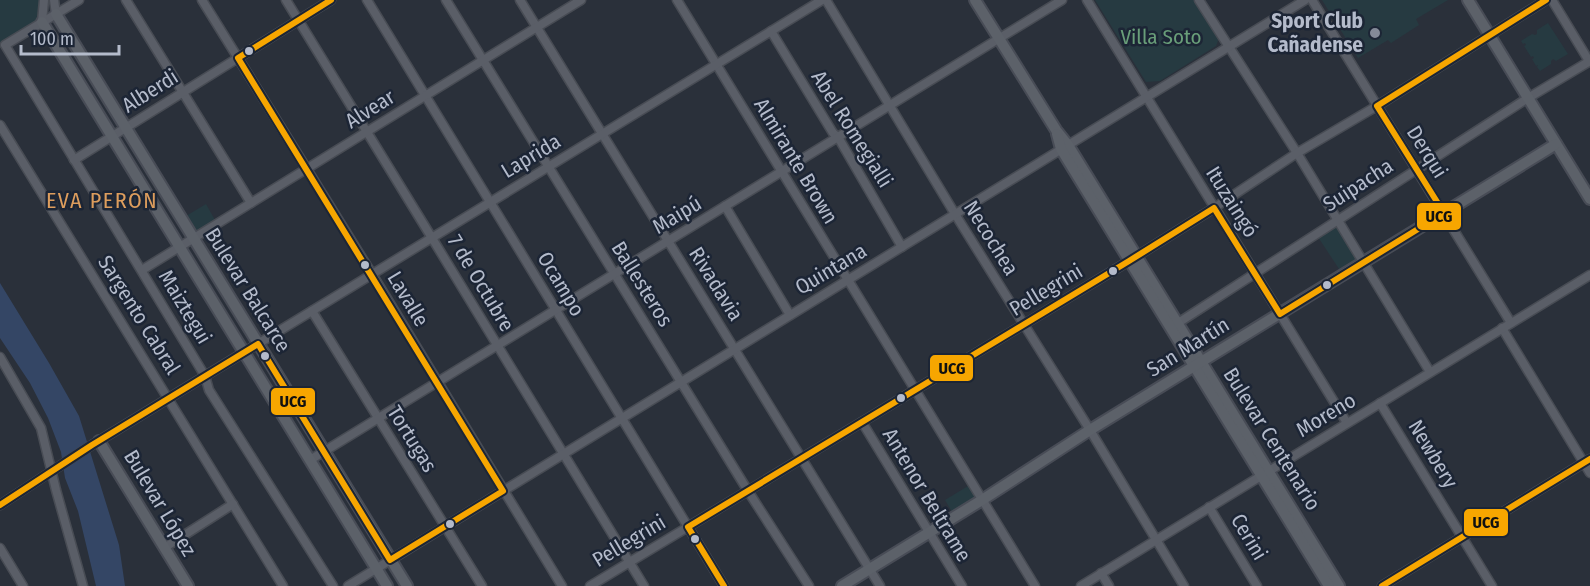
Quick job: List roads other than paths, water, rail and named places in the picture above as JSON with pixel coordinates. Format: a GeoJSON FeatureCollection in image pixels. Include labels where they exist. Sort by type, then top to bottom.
{"type":"FeatureCollection","features":[{"type":"Feature","properties":{"kind":"main road","name":"Bulevar Centenario"},"geometry":{"type":"LineString","coordinates":[[975,0],[1265,473],[1339,586]]}},
{"type":"Feature","properties":{"kind":"main road"},"geometry":{"type":"LineString","coordinates":[[1468,0],[1590,199]]}},
{"type":"Feature","properties":{"kind":"main road","name":"Bulevar Balcarce"},"geometry":{"type":"LineString","coordinates":[[56,14],[406,586]]}},
{"type":"Feature","properties":{"kind":"main road","name":"Bulevar Balcarce"},"geometry":{"type":"LineString","coordinates":[[42,22],[387,586]]}},
{"type":"Feature","properties":{"kind":"main road","name":"San Martín"},"geometry":{"type":"LineString","coordinates":[[842,586],[1090,430],[1556,144]]}},
{"type":"Feature","properties":{"kind":"main road","name":"Bulevar Centenario"},"geometry":{"type":"LineString","coordinates":[[1133,258],[1178,323],[1198,364]]}},
{"type":"Feature","properties":{"kind":"main road","name":"Bulevar López"},"geometry":{"type":"LineString","coordinates":[[96,443],[188,586]]}},
{"type":"Feature","properties":{"kind":"main road","name":"Bulevar Centenario"},"geometry":{"type":"LineString","coordinates":[[1265,473],[1329,586]]}},
{"type":"Feature","properties":{"kind":"street"},"geometry":{"type":"LineString","coordinates":[[42,22],[44,0]]}},
{"type":"Feature","properties":{"kind":"street"},"geometry":{"type":"LineString","coordinates":[[54,0],[56,14]]}},
{"type":"Feature","properties":{"kind":"street"},"geometry":{"type":"LineString","coordinates":[[42,22],[79,0]]}},
{"type":"Feature","properties":{"kind":"street"},"geometry":{"type":"LineString","coordinates":[[126,0],[250,203]]}},
{"type":"Feature","properties":{"kind":"street","name":"Lavalle"},"geometry":{"type":"LineString","coordinates":[[202,0],[562,586]]}},
{"type":"Feature","properties":{"kind":"street","name":"7 de Octubre"},"geometry":{"type":"LineString","coordinates":[[286,0],[644,586]]}},
{"type":"Feature","properties":{"kind":"street","name":"Alberdi"},"geometry":{"type":"LineString","coordinates":[[74,160],[331,0]]}},
{"type":"Feature","properties":{"kind":"street","name":"Ocampo"},"geometry":{"type":"LineString","coordinates":[[367,0],[724,586]]}},
{"type":"Feature","properties":{"kind":"street","name":"Ballesteros"},"geometry":{"type":"LineString","coordinates":[[446,0],[748,491],[809,586]]}},
{"type":"Feature","properties":{"kind":"street","name":"Rivadavia"},"geometry":{"type":"LineString","coordinates":[[520,0],[880,586]]}},
{"type":"Feature","properties":{"kind":"street","name":"Alvear"},"geometry":{"type":"LineString","coordinates":[[142,270],[581,0]]}},
{"type":"Feature","properties":{"kind":"street","name":"Almirante Brown"},"geometry":{"type":"LineString","coordinates":[[677,0],[1035,586]]}},
{"type":"Feature","properties":{"kind":"street","name":"Laprida"},"geometry":{"type":"LineString","coordinates":[[206,375],[822,0]]}},
{"type":"Feature","properties":{"kind":"street","name":"Necochea"},"geometry":{"type":"LineString","coordinates":[[826,0],[1184,586]]}},
{"type":"Feature","properties":{"kind":"street","name":"Maipú"},"geometry":{"type":"LineString","coordinates":[[310,460],[1062,0]]}},
{"type":"Feature","properties":{"kind":"street","name":"Ituzaingó"},"geometry":{"type":"LineString","coordinates":[[1087,0],[1347,423]]}},
{"type":"Feature","properties":{"kind":"street"},"geometry":{"type":"LineString","coordinates":[[1199,0],[1297,153],[1430,372]]}},
{"type":"Feature","properties":{"kind":"street","name":"Quintana"},"geometry":{"type":"LineString","coordinates":[[348,586],[1305,0]]}},
{"type":"Feature","properties":{"kind":"street","name":"Derqui"},"geometry":{"type":"LineString","coordinates":[[1312,0],[1511,323]]}},
{"type":"Feature","properties":{"kind":"street","name":"Pellegrini"},"geometry":{"type":"LineString","coordinates":[[590,586],[1215,208],[1297,153],[1377,106],[1546,0]]}},
{"type":"Feature","properties":{"kind":"street"},"geometry":{"type":"LineString","coordinates":[[1552,0],[1590,61]]}},
{"type":"Feature","properties":{"kind":"street","name":"Maiztegui"},"geometry":{"type":"LineString","coordinates":[[42,22],[5,45],[206,375],[209,390],[333,586]]}},
{"type":"Feature","properties":{"kind":"street","name":"Abel Romegialli"},"geometry":{"type":"LineString","coordinates":[[771,31],[833,133],[838,137],[902,247]]}},
{"type":"Feature","properties":{"kind":"street","name":"Suipacha"},"geometry":{"type":"LineString","coordinates":[[1178,323],[1416,169],[1590,61]]}},
{"type":"Feature","properties":{"kind":"street","name":"Sargento Cabral"},"geometry":{"type":"LineString","coordinates":[[0,125],[283,586]]}},
{"type":"Feature","properties":{"kind":"street"},"geometry":{"type":"LineString","coordinates":[[725,206],[790,315]]}},
{"type":"Feature","properties":{"kind":"street","name":"Moreno"},"geometry":{"type":"LineString","coordinates":[[1081,586],[1590,275]]}},
{"type":"Feature","properties":{"kind":"street","name":"Tortugas"},"geometry":{"type":"LineString","coordinates":[[312,311],[482,586]]}},
{"type":"Feature","properties":{"kind":"street"},"geometry":{"type":"LineString","coordinates":[[1502,328],[1587,461],[1590,473]]}},
{"type":"Feature","properties":{"kind":"street"},"geometry":{"type":"LineString","coordinates":[[0,357],[39,422],[83,586]]}},
{"type":"Feature","properties":{"kind":"street"},"geometry":{"type":"LineString","coordinates":[[0,505],[206,375]]}},
{"type":"Feature","properties":{"kind":"street","name":"Newbery"},"geometry":{"type":"LineString","coordinates":[[1380,403],[1492,586]]}},
{"type":"Feature","properties":{"kind":"street","name":"Antenor Beltrame"},"geometry":{"type":"LineString","coordinates":[[862,422],[962,586]]}},
{"type":"Feature","properties":{"kind":"street"},"geometry":{"type":"LineString","coordinates":[[1383,586],[1587,461]]}},
{"type":"Feature","properties":{"kind":"street"},"geometry":{"type":"LineString","coordinates":[[164,548],[233,504]]}},
{"type":"Feature","properties":{"kind":"street","name":"Cerini"},"geometry":{"type":"LineString","coordinates":[[1209,507],[1257,586]]}},
{"type":"Feature","properties":{"kind":"street"},"geometry":{"type":"LineString","coordinates":[[0,548],[24,586]]}},
{"type":"Feature","properties":{"kind":"street"},"geometry":{"type":"LineString","coordinates":[[1101,573],[1109,586]]}},
{"type":"Feature","properties":{"kind":"water"},"geometry":{"type":"Polygon","coordinates":[[[0,283],[79,416],[119,545],[125,586],[96,586],[78,511],[65,478],[61,452],[48,418],[30,383],[0,338],[0,283]]]}},
{"type":"Feature","properties":{"kind":"place","name":"Sport Club Cañadense"},"geometry":{"type":"Point","coordinates":[1375,33]}},
{"type":"Feature","properties":{"kind":"district","name":"EVA PERÓN"},"geometry":{"type":"Point","coordinates":[102,200]}},
{"type":"Feature","properties":{"kind":"park label","name":"Villa Soto"},"geometry":{"type":"Point","coordinates":[1161,37]}}]}
